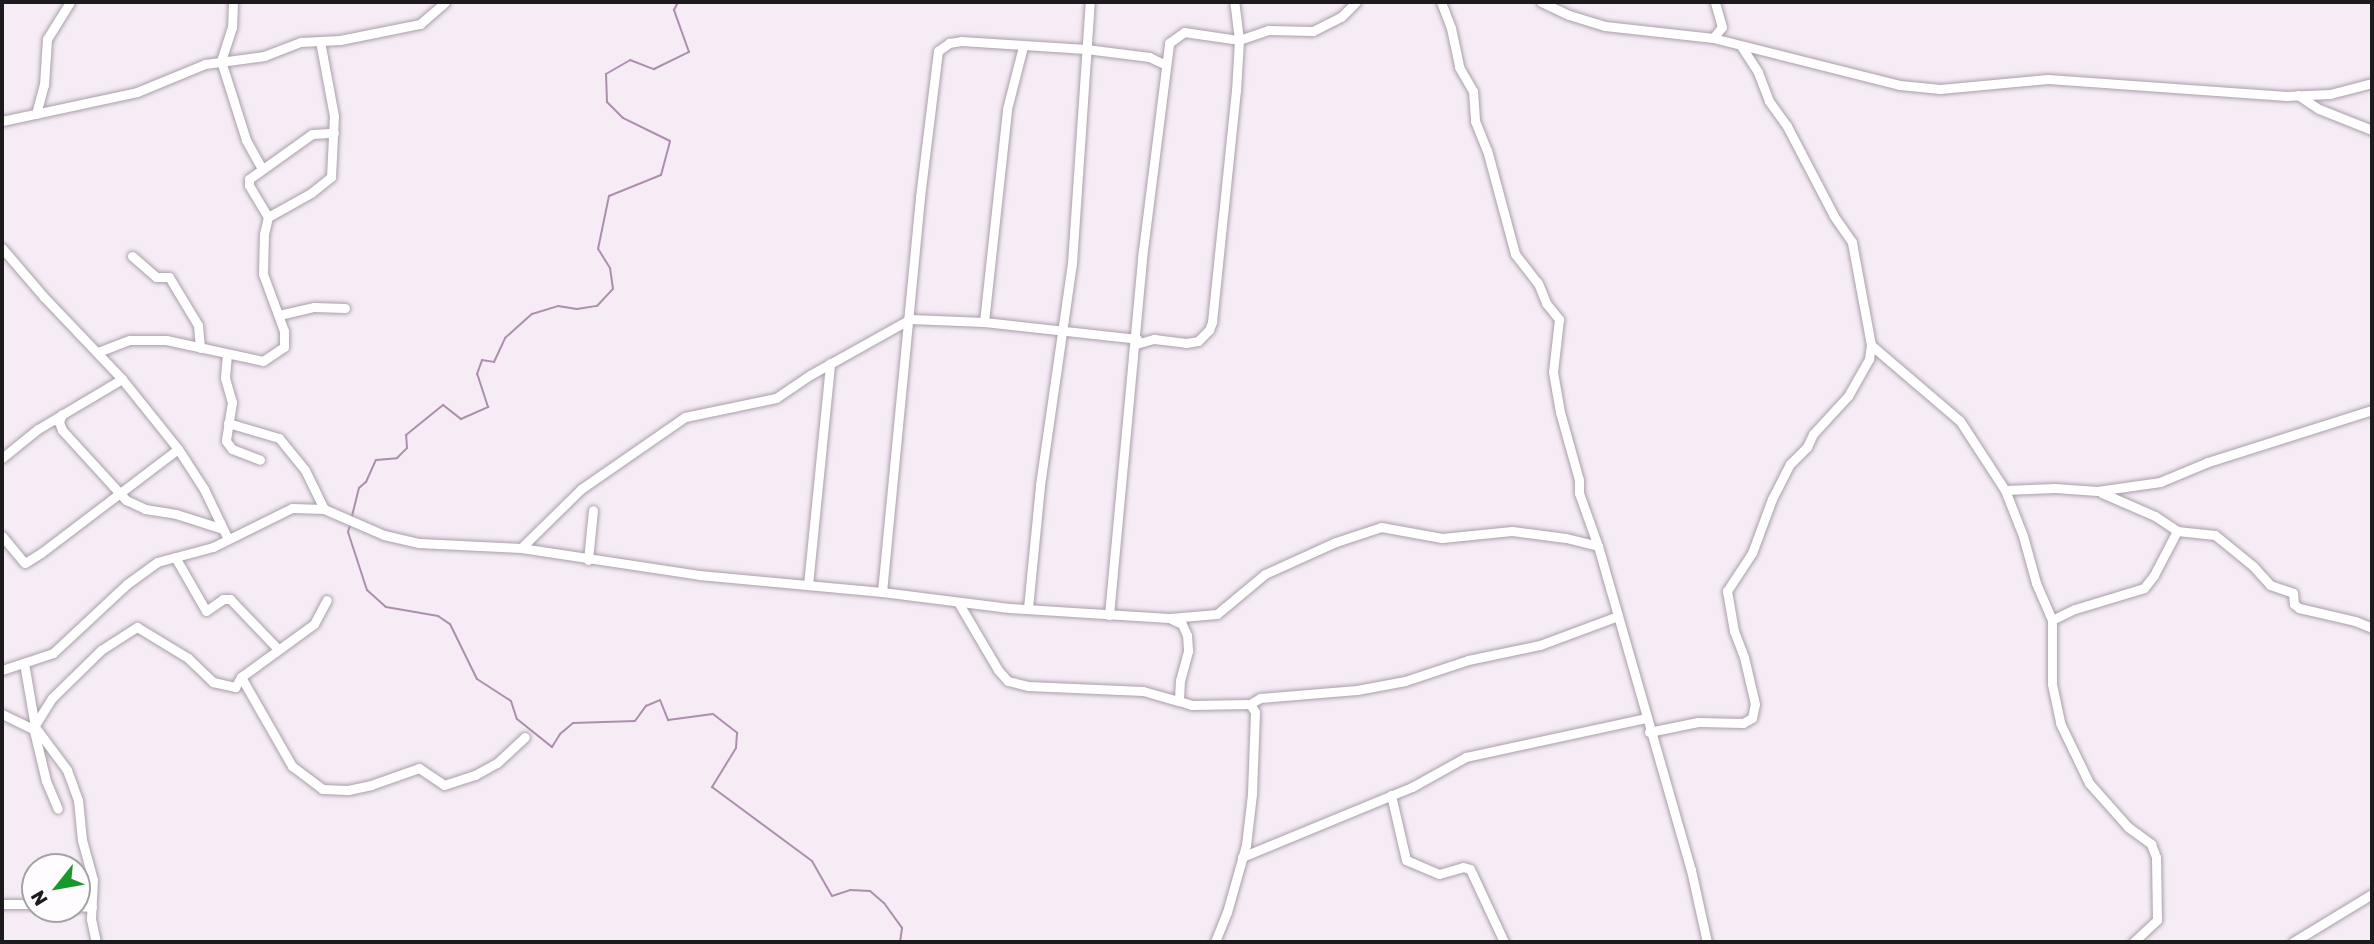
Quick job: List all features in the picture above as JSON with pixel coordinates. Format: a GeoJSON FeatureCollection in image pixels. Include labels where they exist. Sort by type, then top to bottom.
{"type":"FeatureCollection","features":[{"type":"Feature","properties":{"kind":"street"},"geometry":{"type":"LineString","coordinates":[[36,114],[44,85],[47,39],[69,2]]}},
{"type":"Feature","properties":{"kind":"street"},"geometry":{"type":"LineString","coordinates":[[233,2],[232,27],[221,61],[246,140],[262,169]]}},
{"type":"Feature","properties":{"kind":"street"},"geometry":{"type":"LineString","coordinates":[[2,121],[137,92],[205,64],[264,56],[301,42],[420,23],[445,2]]}},
{"type":"Feature","properties":{"kind":"street"},"geometry":{"type":"LineString","coordinates":[[1028,608],[1040,485],[1072,263],[1090,2]]}},
{"type":"Feature","properties":{"kind":"street"},"geometry":{"type":"LineString","coordinates":[[521,548],[581,489],[685,417],[776,398],[830,363],[910,319],[984,322],[1137,342],[1154,339],[1186,343],[1198,341],[1209,330],[1226,206],[1239,40],[1234,2]]}},
{"type":"Feature","properties":{"kind":"street"},"geometry":{"type":"LineString","coordinates":[[1109,615],[1137,342],[1142,258],[1169,43],[1184,32],[1239,40],[1268,30],[1318,29],[1341,17],[1356,2]]}},
{"type":"Feature","properties":{"kind":"street"},"geometry":{"type":"LineString","coordinates":[[1441,2],[1451,28],[1459,67],[1473,91],[1475,121],[1487,150],[1515,254],[1538,283],[1546,303],[1559,319],[1554,384],[1580,493],[1598,546],[1690,870],[1707,942]]}},
{"type":"Feature","properties":{"kind":"street"},"geometry":{"type":"LineString","coordinates":[[1541,2],[1569,15],[1605,26],[1713,38],[1879,81],[1940,89],[2048,79],[2298,95],[2330,94],[2372,83]]}},
{"type":"Feature","properties":{"kind":"street"},"geometry":{"type":"LineString","coordinates":[[1649,733],[1698,722],[1743,723],[1752,718],[1755,704],[1744,657],[1734,631],[1727,592],[1752,553],[1772,499],[1790,464],[1807,447],[1813,433],[1848,396],[1869,359],[1871,345],[1853,242],[1834,216],[1812,170],[1769,101],[1758,72],[1722,27],[1715,2]]}},
{"type":"Feature","properties":{"kind":"street"},"geometry":{"type":"LineString","coordinates":[[1713,38],[1722,27]]}},
{"type":"Feature","properties":{"kind":"street"},"geometry":{"type":"LineString","coordinates":[[268,217],[331,177],[334,133],[326,59],[320,41]]}},
{"type":"Feature","properties":{"kind":"street"},"geometry":{"type":"LineString","coordinates":[[882,592],[938,51],[955,41],[1086,49],[1149,57],[1166,65]]}},
{"type":"Feature","properties":{"kind":"street"},"geometry":{"type":"LineString","coordinates":[[984,322],[1007,109],[1023,46]]}},
{"type":"Feature","properties":{"kind":"street"},"geometry":{"type":"LineString","coordinates":[[2298,95],[2319,109],[2372,130]]}},
{"type":"Feature","properties":{"kind":"street"},"geometry":{"type":"LineString","coordinates":[[98,352],[139,340],[166,340],[263,361],[284,346],[285,339],[279,315],[263,275],[268,217],[248,181],[313,134],[334,133]]}},
{"type":"Feature","properties":{"kind":"street"},"geometry":{"type":"LineString","coordinates":[[2,248],[44,297],[122,379],[177,449],[204,489],[228,539]]}},
{"type":"Feature","properties":{"kind":"street"},"geometry":{"type":"LineString","coordinates":[[132,256],[156,277],[169,277],[198,325],[200,348]]}},
{"type":"Feature","properties":{"kind":"street"},"geometry":{"type":"LineString","coordinates":[[279,315],[314,307],[345,308]]}},
{"type":"Feature","properties":{"kind":"street"},"geometry":{"type":"LineString","coordinates":[[1871,345],[1960,421],[2005,490],[2023,536],[2036,583],[2052,620],[2052,684],[2060,723],[2089,783],[2128,827],[2151,844],[2156,857],[2157,920],[2133,942]]}},
{"type":"Feature","properties":{"kind":"street"},"geometry":{"type":"LineString","coordinates":[[226,354],[225,378],[232,402],[225,431],[228,445],[260,460]]}},
{"type":"Feature","properties":{"kind":"street"},"geometry":{"type":"LineString","coordinates":[[1869,359],[1882,355]]}},
{"type":"Feature","properties":{"kind":"street"},"geometry":{"type":"LineString","coordinates":[[808,585],[830,363]]}},
{"type":"Feature","properties":{"kind":"street"},"geometry":{"type":"LineString","coordinates":[[2,458],[62,414],[122,379]]}},
{"type":"Feature","properties":{"kind":"street"},"geometry":{"type":"LineString","coordinates":[[2005,490],[2055,488],[2097,491],[2160,482],[2208,462],[2372,410]]}},
{"type":"Feature","properties":{"kind":"street"},"geometry":{"type":"LineString","coordinates":[[62,414],[62,430],[132,505],[223,529]]}},
{"type":"Feature","properties":{"kind":"street"},"geometry":{"type":"LineString","coordinates":[[228,423],[279,438],[305,470],[324,509]]}},
{"type":"Feature","properties":{"kind":"street"},"geometry":{"type":"LineString","coordinates":[[2,536],[25,563],[177,449]]}},
{"type":"Feature","properties":{"kind":"street"},"geometry":{"type":"LineString","coordinates":[[2097,491],[2117,497],[2177,531],[2215,535],[2253,566],[2270,585],[2293,593],[2294,604],[2299,608],[2372,628]]}},
{"type":"Feature","properties":{"kind":"street"},"geometry":{"type":"LineString","coordinates":[[2,670],[53,653],[142,571],[157,562],[228,539],[292,508],[324,509],[384,535],[419,543],[521,548],[699,575],[958,602],[1169,618],[1217,614],[1265,574],[1336,542],[1381,527],[1442,538],[1512,531],[1566,538],[1598,546]]}},
{"type":"Feature","properties":{"kind":"street"},"geometry":{"type":"LineString","coordinates":[[588,560],[593,510]]}},
{"type":"Feature","properties":{"kind":"street"},"geometry":{"type":"LineString","coordinates":[[2052,620],[2075,609],[2144,588],[2154,575],[2177,531]]}},
{"type":"Feature","properties":{"kind":"street"},"geometry":{"type":"LineString","coordinates":[[175,557],[206,611],[223,599],[230,599],[278,649]]}},
{"type":"Feature","properties":{"kind":"street"},"geometry":{"type":"LineString","coordinates":[[34,727],[52,698],[101,650],[137,627],[188,658],[212,682],[235,687],[241,677],[314,624],[327,600]]}},
{"type":"Feature","properties":{"kind":"street"},"geometry":{"type":"LineString","coordinates":[[958,602],[998,670],[1008,681],[1028,686],[1143,691],[1192,705],[1250,704],[1261,698],[1357,690],[1396,683],[1468,660],[1540,645],[1618,616]]}},
{"type":"Feature","properties":{"kind":"street"},"geometry":{"type":"LineString","coordinates":[[1169,618],[1182,624],[1187,635],[1188,651],[1180,680],[1179,701]]}},
{"type":"Feature","properties":{"kind":"street"},"geometry":{"type":"LineString","coordinates":[[24,663],[46,781],[58,810]]}},
{"type":"Feature","properties":{"kind":"street"},"geometry":{"type":"LineString","coordinates":[[241,677],[292,766],[298,774],[322,789],[348,790],[419,768],[444,785],[475,775],[497,763],[525,737]]}},
{"type":"Feature","properties":{"kind":"street"},"geometry":{"type":"LineString","coordinates":[[1215,942],[1242,857],[1252,794],[1255,720],[1250,704]]}},
{"type":"Feature","properties":{"kind":"street"},"geometry":{"type":"LineString","coordinates":[[2,714],[34,727],[66,770],[78,800],[82,839],[93,880],[91,919],[96,942]]}},
{"type":"Feature","properties":{"kind":"street"},"geometry":{"type":"LineString","coordinates":[[1242,857],[1391,795],[1466,757],[1647,718]]}},
{"type":"Feature","properties":{"kind":"street"},"geometry":{"type":"LineString","coordinates":[[1391,795],[1406,860],[1439,874],[1463,867],[1470,869],[1504,942]]}},
{"type":"Feature","properties":{"kind":"street"},"geometry":{"type":"LineString","coordinates":[[2294,942],[2372,894]]}},
{"type":"Feature","properties":{"kind":"street"},"geometry":{"type":"LineString","coordinates":[[2,904],[21,904]]}},
{"type":"Feature","properties":{"kind":"waterway"},"geometry":{"type":"LineString","coordinates":[[352,516],[359,488],[366,482],[376,460],[397,458],[407,448],[406,435],[443,405],[461,419],[488,407],[477,374],[482,360],[494,362],[505,338],[532,314],[558,306],[577,309],[597,306],[613,289],[610,268],[598,249],[609,196],[661,175],[670,141],[623,118],[607,102],[606,74],[630,60],[654,69],[689,52],[674,10],[678,2]]}},
{"type":"Feature","properties":{"kind":"waterway"},"geometry":{"type":"LineString","coordinates":[[350,525],[348,532],[367,590],[386,607],[438,616],[450,624],[477,679],[511,701],[517,719],[552,747],[560,734],[573,723],[635,721],[646,706],[660,700],[668,720],[713,714],[737,733],[736,748],[712,787],[812,861],[832,896],[850,890],[870,891],[884,903],[902,928],[900,942]]}}]}
